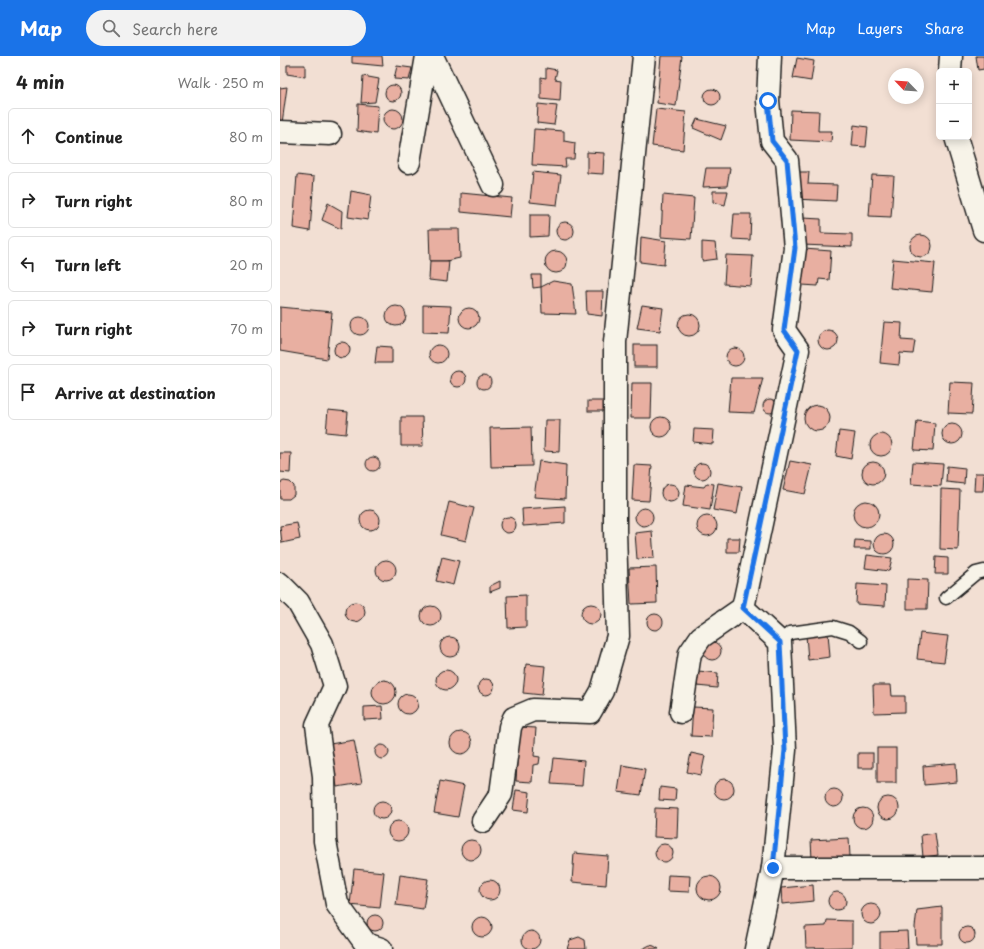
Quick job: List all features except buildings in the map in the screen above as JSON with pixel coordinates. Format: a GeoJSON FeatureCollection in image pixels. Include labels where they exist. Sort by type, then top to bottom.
{"type":"FeatureCollection","features":[{"type":"Feature","properties":{"kind":"street"},"geometry":{"type":"LineString","coordinates":[[409,162],[427,56]]}},
{"type":"Feature","properties":{"kind":"street"},"geometry":{"type":"LineString","coordinates":[[432,56],[493,185]]}},
{"type":"Feature","properties":{"kind":"street"},"geometry":{"type":"LineString","coordinates":[[482,821],[501,794],[510,726],[514,718],[533,710],[590,712],[602,691],[618,636],[615,530],[615,342],[644,56]]}},
{"type":"Feature","properties":{"kind":"street"},"geometry":{"type":"LineString","coordinates":[[681,712],[690,653],[701,637],[743,608],[798,350],[784,330],[795,248],[787,160],[772,141],[768,101],[770,56]]}},
{"type":"Feature","properties":{"kind":"street"},"geometry":{"type":"LineString","coordinates":[[950,68],[951,56]]}},
{"type":"Feature","properties":{"kind":"street"},"geometry":{"type":"LineString","coordinates":[[280,132],[330,134]]}},
{"type":"Feature","properties":{"kind":"street"},"geometry":{"type":"LineString","coordinates":[[957,140],[984,230]]}},
{"type":"Feature","properties":{"kind":"street"},"geometry":{"type":"LineString","coordinates":[[280,584],[298,602],[322,644],[335,686],[317,725],[324,776],[325,841],[337,904],[366,944],[381,949]]}},
{"type":"Feature","properties":{"kind":"street"},"geometry":{"type":"LineString","coordinates":[[743,608],[780,642],[785,750],[773,868],[756,949]]}},
{"type":"Feature","properties":{"kind":"street"},"geometry":{"type":"LineString","coordinates":[[773,868],[984,868]]}},
{"type":"Feature","properties":{"kind":"lane"},"geometry":{"type":"LineString","coordinates":[[946,598],[976,573],[984,571]]}},
{"type":"Feature","properties":{"kind":"lane"},"geometry":{"type":"LineString","coordinates":[[780,642],[790,633],[833,627],[849,632],[861,641]]}},
{"type":"Feature","properties":{"kind":"route"},"geometry":{"type":"LineString","coordinates":[[768,101],[772,141],[787,160],[795,248],[784,330],[798,350],[743,608],[780,642],[785,750],[773,868]]}}]}
